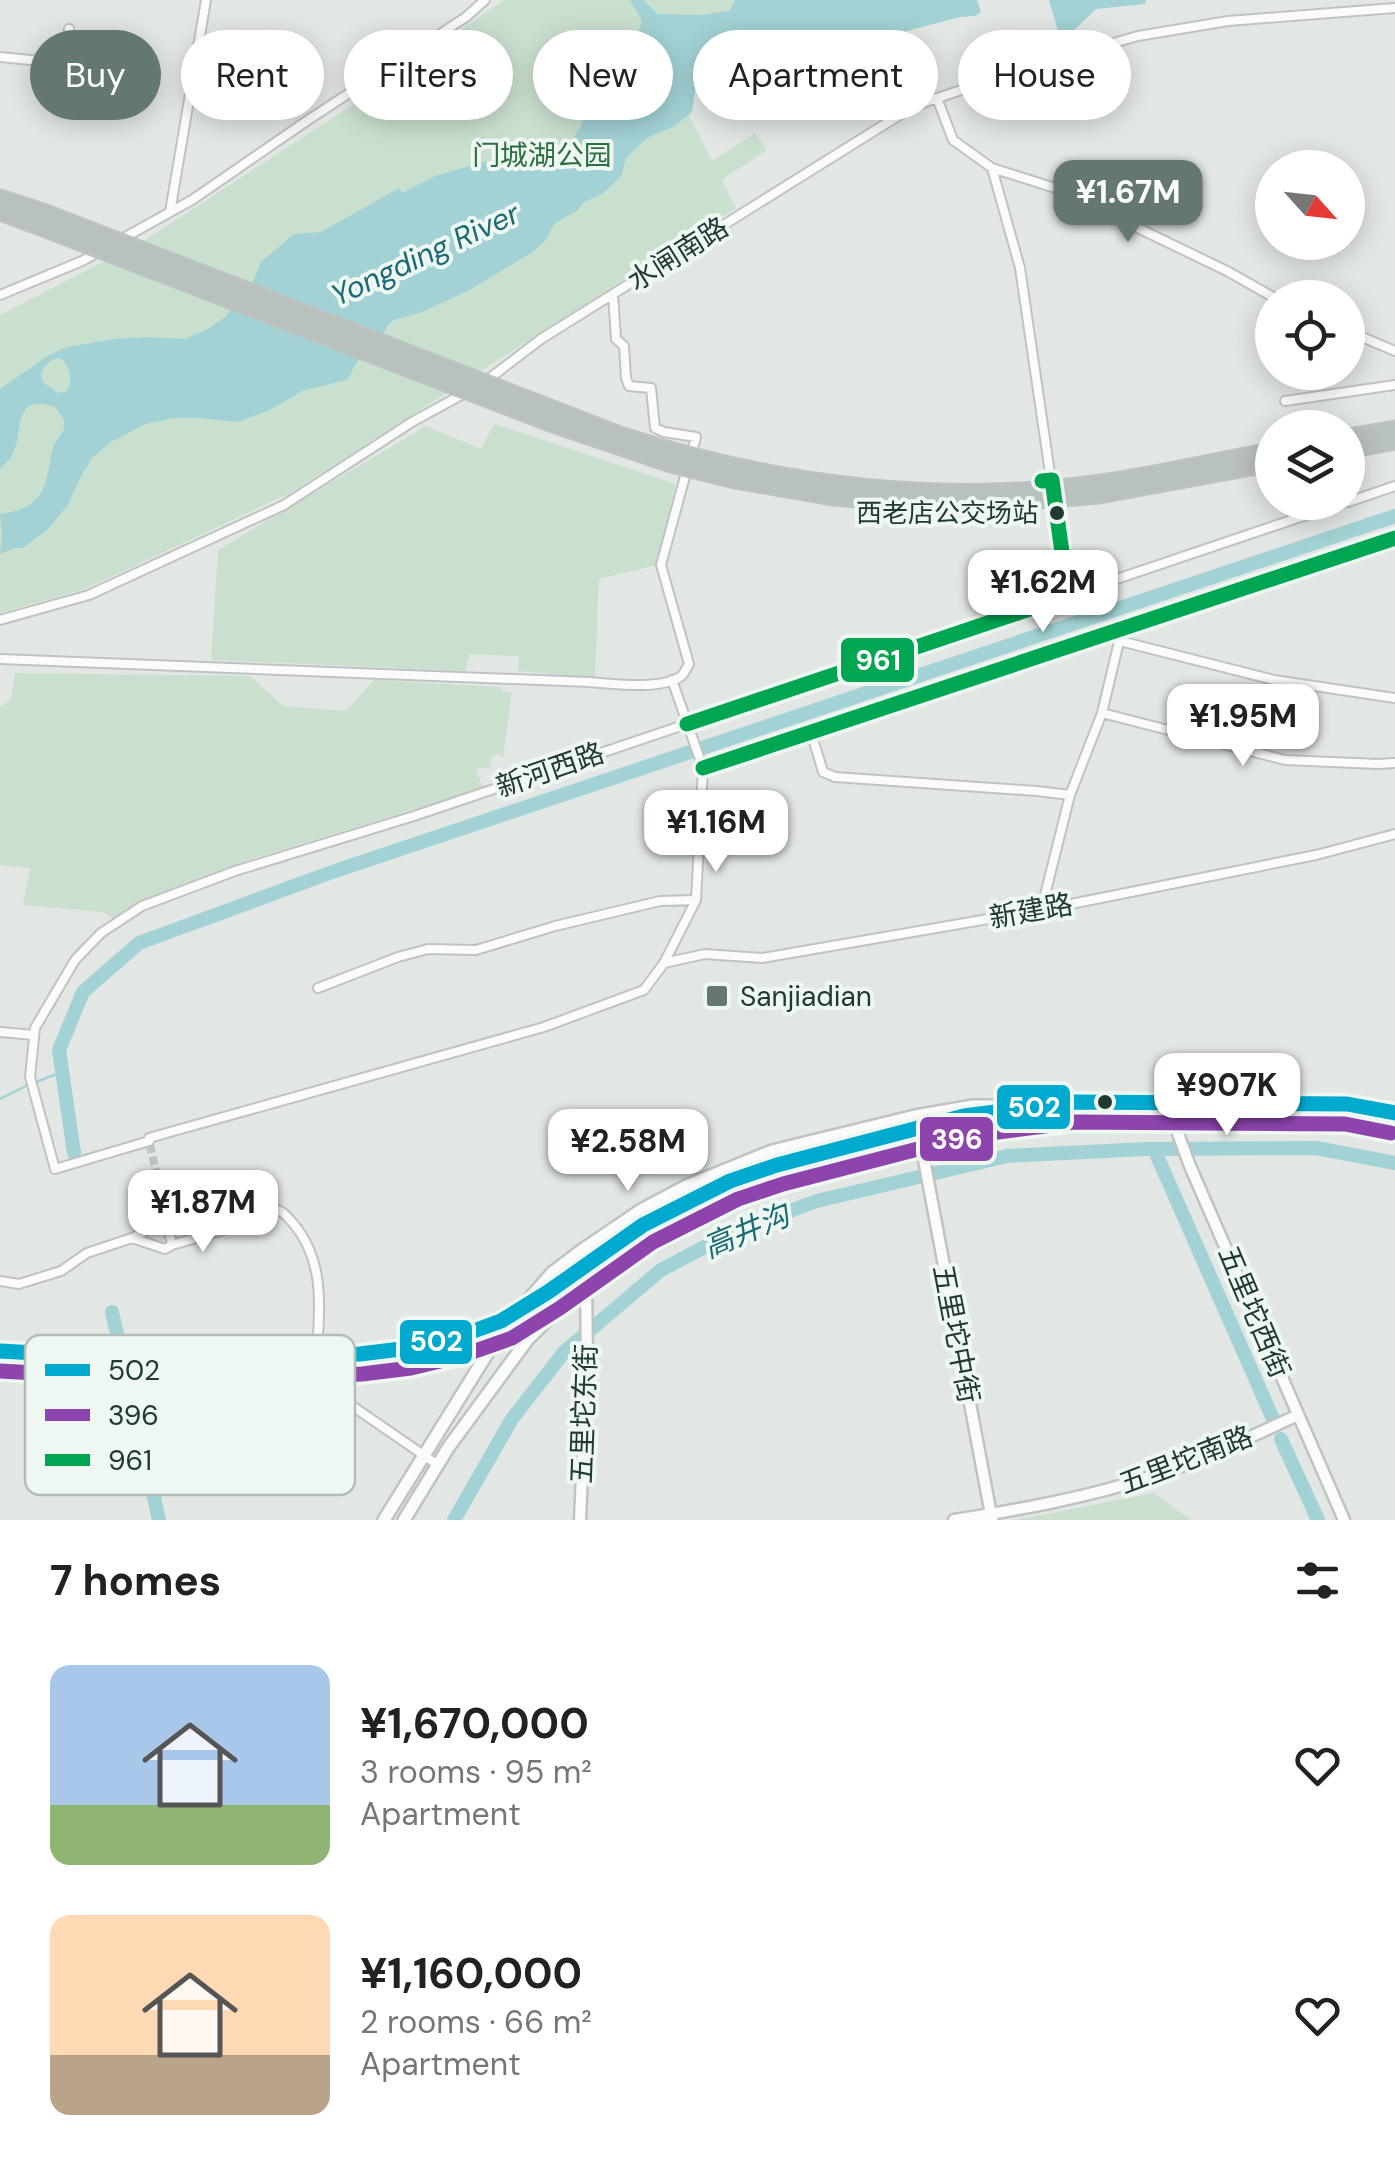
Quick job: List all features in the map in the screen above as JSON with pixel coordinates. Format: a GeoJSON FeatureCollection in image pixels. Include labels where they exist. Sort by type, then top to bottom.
{"type":"FeatureCollection","features":[{"type":"Feature","properties":{"kind":"highway"},"geometry":{"type":"LineString","coordinates":[[0,198],[620,436],[783,477],[880,489],[979,493],[1097,484],[1255,454]]}},
{"type":"Feature","properties":{"kind":"highway"},"geometry":{"type":"LineString","coordinates":[[0,212],[550,423],[652,458],[735,480],[833,497],[978,505],[1099,495],[1255,466]]}},
{"type":"Feature","properties":{"kind":"highway"},"geometry":{"type":"LineString","coordinates":[[1365,434],[1395,429]]}},
{"type":"Feature","properties":{"kind":"highway"},"geometry":{"type":"LineString","coordinates":[[1365,447],[1395,441]]}},
{"type":"Feature","properties":{"kind":"main road"},"geometry":{"type":"LineString","coordinates":[[384,1520],[490,1348],[531,1294],[552,1274],[641,1210],[686,1186],[772,1151],[946,1110],[1074,1102],[1395,1130]]}},
{"type":"Feature","properties":{"kind":"main road"},"geometry":{"type":"LineString","coordinates":[[355,1363],[448,1350],[498,1333],[539,1310],[634,1242],[687,1210],[746,1186],[810,1165],[980,1123],[1170,1109],[1347,1104],[1395,1113]]}},
{"type":"Feature","properties":{"kind":"main road"},"geometry":{"type":"LineString","coordinates":[[355,1354],[456,1338],[501,1320],[643,1225],[730,1181],[777,1164],[964,1116],[1024,1106]]}},
{"type":"Feature","properties":{"kind":"main road"},"geometry":{"type":"LineString","coordinates":[[404,1520],[487,1392],[528,1339],[563,1304],[665,1236],[734,1202],[784,1184],[922,1156],[984,1132],[1062,1118]]}},
{"type":"Feature","properties":{"kind":"main road"},"geometry":{"type":"LineString","coordinates":[[0,1352],[25,1353]]}},
{"type":"Feature","properties":{"kind":"main road"},"geometry":{"type":"LineString","coordinates":[[0,1360],[25,1362]]}},
{"type":"Feature","properties":{"kind":"street"},"geometry":{"type":"LineString","coordinates":[[170,212],[206,0]]}},
{"type":"Feature","properties":{"kind":"street"},"geometry":{"type":"LineString","coordinates":[[0,295],[82,261],[170,212],[466,18],[485,0]]}},
{"type":"Feature","properties":{"kind":"street","name":"水闸南路"},"geometry":{"type":"LineString","coordinates":[[938,97],[970,87],[992,89],[1082,62],[1104,46],[1138,36],[1228,21],[1395,8]]}},
{"type":"Feature","properties":{"kind":"street"},"geometry":{"type":"LineString","coordinates":[[0,57],[51,62],[66,48],[69,28]]}},
{"type":"Feature","properties":{"kind":"street"},"geometry":{"type":"LineString","coordinates":[[938,103],[953,140],[992,168],[1055,188],[1255,287]]}},
{"type":"Feature","properties":{"kind":"street","name":"水闸南路"},"geometry":{"type":"LineString","coordinates":[[0,620],[89,595],[284,505],[412,422],[494,376],[541,340],[892,120]]}},
{"type":"Feature","properties":{"kind":"street"},"geometry":{"type":"LineString","coordinates":[[992,168],[1020,268],[1068,596]]}},
{"type":"Feature","properties":{"kind":"street"},"geometry":{"type":"LineString","coordinates":[[0,659],[636,687],[682,676],[689,664],[661,565],[696,436],[655,428],[650,388],[630,386],[624,346],[616,339],[614,294]]}},
{"type":"Feature","properties":{"kind":"street"},"geometry":{"type":"LineString","coordinates":[[1365,338],[1395,351]]}},
{"type":"Feature","properties":{"kind":"street"},"geometry":{"type":"LineString","coordinates":[[1285,401],[1395,385]]}},
{"type":"Feature","properties":{"kind":"street","name":"新河西路"},"geometry":{"type":"LineString","coordinates":[[1365,496],[1395,486]]}},
{"type":"Feature","properties":{"kind":"street","name":"新河西路"},"geometry":{"type":"LineString","coordinates":[[664,963],[644,990],[544,1027],[148,1138],[150,1143],[55,1169],[30,1077],[35,1028],[76,960],[101,933],[142,906],[235,871],[414,816],[1293,520]]}},
{"type":"Feature","properties":{"kind":"street"},"geometry":{"type":"LineString","coordinates":[[703,768],[1395,538]]}},
{"type":"Feature","properties":{"kind":"street"},"geometry":{"type":"LineString","coordinates":[[1046,908],[1045,895],[1070,795],[1102,712],[1122,629]]}},
{"type":"Feature","properties":{"kind":"street"},"geometry":{"type":"LineString","coordinates":[[1120,640],[1274,680],[1395,698]]}},
{"type":"Feature","properties":{"kind":"street"},"geometry":{"type":"LineString","coordinates":[[664,963],[696,900],[703,768],[672,680]]}},
{"type":"Feature","properties":{"kind":"street"},"geometry":{"type":"LineString","coordinates":[[1102,712],[1285,760],[1395,763]]}},
{"type":"Feature","properties":{"kind":"street"},"geometry":{"type":"LineString","coordinates":[[810,732],[823,772],[835,778],[1070,795]]}},
{"type":"Feature","properties":{"kind":"street","name":"新建路"},"geometry":{"type":"LineString","coordinates":[[664,963],[705,954],[762,958],[1046,908],[1264,866],[1395,834]]}},
{"type":"Feature","properties":{"kind":"street"},"geometry":{"type":"LineString","coordinates":[[318,988],[428,949],[476,950],[554,926],[642,906],[696,900]]}},
{"type":"Feature","properties":{"kind":"street"},"geometry":{"type":"LineString","coordinates":[[0,1032],[34,1035]]}},
{"type":"Feature","properties":{"kind":"street","name":"五里坨西街"},"geometry":{"type":"LineString","coordinates":[[1170,1109],[1190,1166],[1344,1520]]}},
{"type":"Feature","properties":{"kind":"street","name":"五里坨中街"},"geometry":{"type":"LineString","coordinates":[[922,1156],[991,1517]]}},
{"type":"Feature","properties":{"kind":"street"},"geometry":{"type":"LineString","coordinates":[[162,1198],[172,1244]]}},
{"type":"Feature","properties":{"kind":"street"},"geometry":{"type":"LineString","coordinates":[[132,1238],[164,1249],[237,1226],[243,1216],[270,1208],[283,1212],[309,1247],[316,1265],[317,1335]]}},
{"type":"Feature","properties":{"kind":"street"},"geometry":{"type":"LineString","coordinates":[[0,1281],[18,1284],[62,1271],[87,1253],[132,1238],[167,1220]]}},
{"type":"Feature","properties":{"kind":"street","name":"五里坨东街"},"geometry":{"type":"LineString","coordinates":[[580,1520],[587,1359],[585,1248]]}},
{"type":"Feature","properties":{"kind":"street"},"geometry":{"type":"LineString","coordinates":[[355,1406],[438,1465]]}},
{"type":"Feature","properties":{"kind":"street","name":"五里坨南路"},"geometry":{"type":"LineString","coordinates":[[954,1520],[991,1517],[1092,1495],[1160,1474],[1298,1415]]}},
{"type":"Feature","properties":{"kind":"green space","name":"门城湖公园"},"geometry":{"type":"Polygon","coordinates":[[[504,0],[641,0],[647,30],[533,30],[533,120],[673,120],[673,84],[712,161],[755,133],[767,150],[736,171],[731,165],[735,171],[722,180],[736,208],[290,493],[85,589],[0,613],[0,315],[142,242],[344,110],[344,120],[513,120],[513,30],[461,30],[504,0]]]}},
{"type":"Feature","properties":{"kind":"green space"},"geometry":{"type":"Polygon","coordinates":[[[644,0],[735,0],[730,10],[705,15],[658,14],[644,0]]]}},
{"type":"Feature","properties":{"kind":"green space"},"geometry":{"type":"Polygon","coordinates":[[[494,424],[676,484],[657,565],[599,579],[595,678],[518,671],[519,656],[470,654],[465,671],[211,660],[218,550],[426,426],[481,449],[494,424]]]}},
{"type":"Feature","properties":{"kind":"green space"},"geometry":{"type":"Polygon","coordinates":[[[15,673],[250,676],[283,706],[346,711],[374,680],[501,687],[502,691],[512,692],[503,757],[497,754],[491,758],[491,767],[476,769],[483,788],[248,860],[140,902],[115,920],[103,912],[23,905],[30,868],[0,865],[0,708],[11,698],[15,673]]]}},
{"type":"Feature","properties":{"kind":"green space"},"geometry":{"type":"Polygon","coordinates":[[[1153,1493],[1192,1520],[1016,1520],[1153,1493]]]}},
{"type":"Feature","properties":{"kind":"water","name":"Yongding River"},"geometry":{"type":"Polygon","coordinates":[[[630,0],[644,0],[658,14],[704,15],[730,10],[735,0],[977,0],[981,12],[910,30],[693,30],[692,112],[675,126],[647,138],[626,158],[621,176],[602,194],[554,224],[546,240],[534,251],[468,291],[394,320],[357,362],[347,380],[304,390],[272,409],[238,422],[174,418],[146,424],[111,442],[93,457],[67,506],[48,529],[23,548],[0,554],[0,514],[25,507],[37,498],[64,426],[55,407],[31,405],[21,418],[11,457],[0,469],[0,389],[49,355],[68,347],[115,339],[185,339],[208,329],[225,317],[253,281],[261,262],[294,234],[321,232],[399,188],[402,193],[435,176],[483,162],[533,171],[545,168],[563,155],[583,120],[673,120],[673,30],[640,29],[642,20],[630,0]],[[60,358],[50,361],[41,376],[58,393],[67,391],[68,369],[60,358]]]}},
{"type":"Feature","properties":{"kind":"water"},"geometry":{"type":"Polygon","coordinates":[[[1049,0],[1146,0],[1145,4],[1096,9],[1074,30],[1058,30],[1049,0]]]}},
{"type":"Feature","properties":{"kind":"waterway"},"geometry":{"type":"LineString","coordinates":[[74,1153],[59,1050],[83,992],[139,943],[335,871],[1395,516]]}},
{"type":"Feature","properties":{"kind":"waterway"},"geometry":{"type":"LineString","coordinates":[[36,1082],[62,1072]]}},
{"type":"Feature","properties":{"kind":"waterway"},"geometry":{"type":"LineString","coordinates":[[0,1099],[28,1085]]}},
{"type":"Feature","properties":{"kind":"waterway","name":"高井沟"},"geometry":{"type":"LineString","coordinates":[[454,1520],[512,1419],[564,1352],[661,1270],[733,1232],[817,1201],[1007,1156],[1146,1149],[1316,1148],[1395,1163]]}},
{"type":"Feature","properties":{"kind":"waterway"},"geometry":{"type":"LineString","coordinates":[[1154,1149],[1273,1419]]}},
{"type":"Feature","properties":{"kind":"waterway"},"geometry":{"type":"LineString","coordinates":[[112,1312],[117,1335]]}},
{"type":"Feature","properties":{"kind":"waterway"},"geometry":{"type":"LineString","coordinates":[[1281,1439],[1318,1520]]}},
{"type":"Feature","properties":{"kind":"waterway"},"geometry":{"type":"LineString","coordinates":[[153,1495],[159,1520]]}},
{"type":"Feature","properties":{"kind":"tunnel"},"geometry":{"type":"LineString","coordinates":[[150,1145],[162,1198]]}},
{"type":"Feature","properties":{"kind":"transit line","name":"961"},"geometry":{"type":"LineString","coordinates":[[1042,481],[1052,480],[1068,596]]}},
{"type":"Feature","properties":{"kind":"transit line","name":"961"},"geometry":{"type":"LineString","coordinates":[[703,768],[1395,538]]}},
{"type":"Feature","properties":{"kind":"transit line","name":"961"},"geometry":{"type":"LineString","coordinates":[[687,724],[1068,596]]}},
{"type":"Feature","properties":{"kind":"transit line","name":"502"},"geometry":{"type":"LineString","coordinates":[[355,1354],[409,1348],[501,1321],[643,1225],[730,1181],[964,1116],[1074,1102],[1347,1104],[1395,1113]]}},
{"type":"Feature","properties":{"kind":"transit line","name":"396"},"geometry":{"type":"LineString","coordinates":[[355,1374],[411,1368],[512,1338],[653,1242],[738,1199],[968,1136],[1075,1122],[1345,1124],[1391,1133]]}},
{"type":"Feature","properties":{"kind":"transit line","name":"502"},"geometry":{"type":"LineString","coordinates":[[0,1351],[25,1352]]}},
{"type":"Feature","properties":{"kind":"transit line","name":"396"},"geometry":{"type":"LineString","coordinates":[[0,1371],[25,1372]]}},
{"type":"Feature","properties":{"kind":"place","name":"西老店公交场站"},"geometry":{"type":"Point","coordinates":[1057,513]}},
{"type":"Feature","properties":{"kind":"place","name":"Sanjiadian"},"geometry":{"type":"Point","coordinates":[717,996]}}]}
